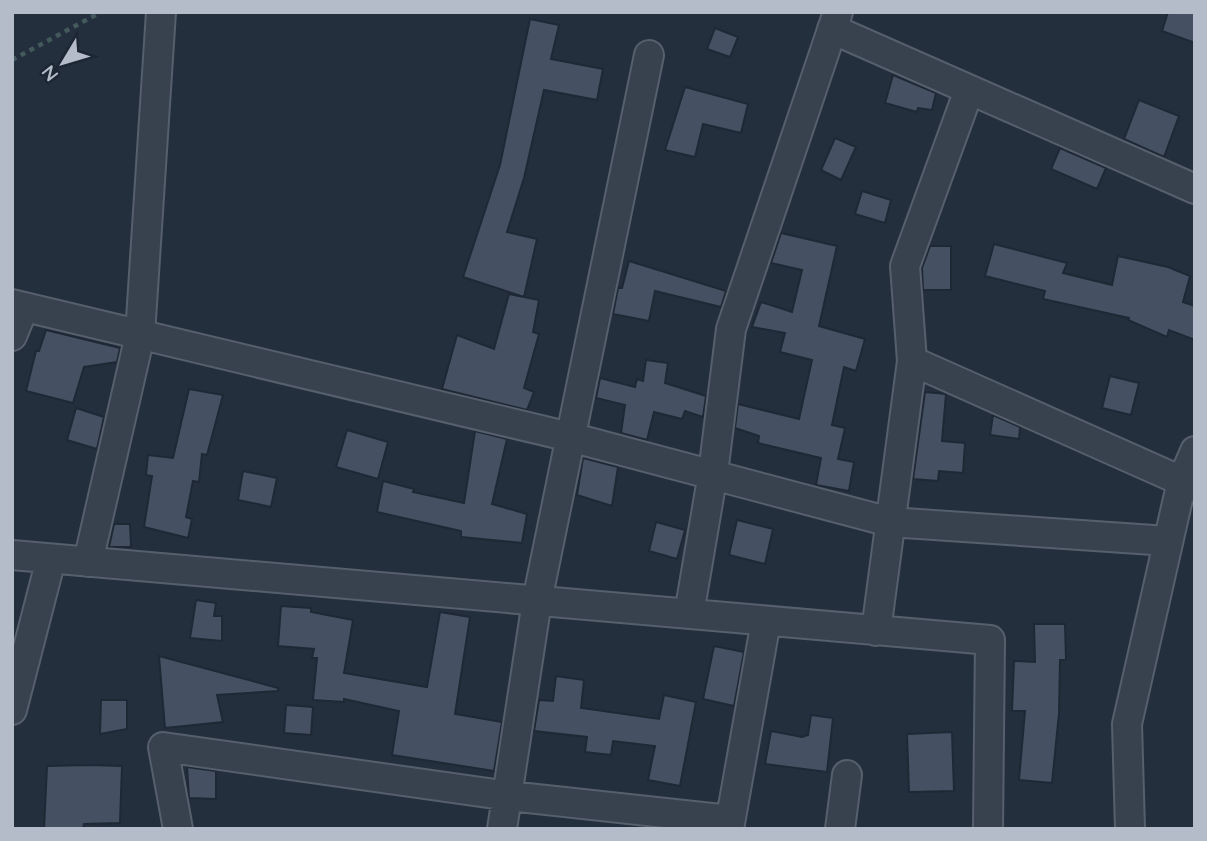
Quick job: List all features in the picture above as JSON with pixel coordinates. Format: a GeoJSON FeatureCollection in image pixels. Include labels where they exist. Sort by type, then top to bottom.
{"type":"FeatureCollection","features":[{"type":"Feature","properties":{"kind":"street"},"geometry":{"type":"LineString","coordinates":[[88,562],[140,335],[162,12]]}},
{"type":"Feature","properties":{"kind":"street"},"geometry":{"type":"LineString","coordinates":[[689,614],[713,473],[731,329],[835,21],[969,90],[1194,187]]}},
{"type":"Feature","properties":{"kind":"street"},"geometry":{"type":"LineString","coordinates":[[502,829],[537,601],[649,55]]}},
{"type":"Feature","properties":{"kind":"street"},"geometry":{"type":"LineString","coordinates":[[876,631],[912,361],[905,266],[969,90]]}},
{"type":"Feature","properties":{"kind":"street"},"geometry":{"type":"LineString","coordinates":[[12,336],[18,306],[570,437],[890,522],[1168,541]]}},
{"type":"Feature","properties":{"kind":"street"},"geometry":{"type":"LineString","coordinates":[[912,361],[1188,484]]}},
{"type":"Feature","properties":{"kind":"street"},"geometry":{"type":"LineString","coordinates":[[1130,829],[1127,724],[1168,541],[1188,484],[1195,451]]}},
{"type":"Feature","properties":{"kind":"street"},"geometry":{"type":"LineString","coordinates":[[12,555],[990,640],[988,829]]}},
{"type":"Feature","properties":{"kind":"street"},"geometry":{"type":"LineString","coordinates":[[12,710],[51,559]]}},
{"type":"Feature","properties":{"kind":"street"},"geometry":{"type":"LineString","coordinates":[[178,829],[163,747],[730,824],[766,621]]}},
{"type":"Feature","properties":{"kind":"street"},"geometry":{"type":"LineString","coordinates":[[840,829],[848,775]]}},
{"type":"Feature","properties":{"kind":"path"},"geometry":{"type":"LineString","coordinates":[[12,60],[101,12]]}},
{"type":"Feature","properties":{"kind":"building"},"geometry":{"type":"Polygon","coordinates":[[[1168,12],[1195,12],[1195,43],[1162,31],[1168,12]]]}},
{"type":"Feature","properties":{"kind":"building"},"geometry":{"type":"Polygon","coordinates":[[[530,19],[559,25],[551,59],[603,69],[597,100],[544,90],[524,178],[507,232],[537,239],[524,297],[463,277],[500,165],[530,19]]]}},
{"type":"Feature","properties":{"kind":"building"},"geometry":{"type":"Polygon","coordinates":[[[715,28],[738,37],[730,57],[707,49],[715,28]]]}},
{"type":"Feature","properties":{"kind":"building"},"geometry":{"type":"Polygon","coordinates":[[[893,75],[936,93],[932,110],[918,108],[917,112],[885,103],[893,75]]]}},
{"type":"Feature","properties":{"kind":"building"},"geometry":{"type":"Polygon","coordinates":[[[685,87],[748,104],[741,133],[703,124],[695,157],[665,150],[685,87]]]}},
{"type":"Feature","properties":{"kind":"building"},"geometry":{"type":"Polygon","coordinates":[[[1139,100],[1179,116],[1164,157],[1124,139],[1139,100]]]}},
{"type":"Feature","properties":{"kind":"building"},"geometry":{"type":"Polygon","coordinates":[[[835,138],[856,147],[841,180],[821,170],[835,138]]]}},
{"type":"Feature","properties":{"kind":"building"},"geometry":{"type":"Polygon","coordinates":[[[1060,148],[1106,168],[1097,189],[1051,169],[1060,148]]]}},
{"type":"Feature","properties":{"kind":"building"},"geometry":{"type":"Polygon","coordinates":[[[862,191],[891,200],[885,223],[855,214],[862,191]]]}},
{"type":"Feature","properties":{"kind":"building"},"geometry":{"type":"Polygon","coordinates":[[[781,233],[837,246],[819,326],[865,339],[856,371],[844,367],[832,425],[845,428],[838,459],[854,462],[849,491],[816,485],[821,458],[758,443],[759,436],[735,428],[738,404],[799,419],[812,360],[780,352],[785,333],[752,327],[761,302],[792,312],[802,270],[771,263],[781,233]]]}},
{"type":"Feature","properties":{"kind":"building"},"geometry":{"type":"Polygon","coordinates":[[[994,244],[1067,263],[1063,273],[1112,285],[1118,256],[1168,267],[1190,276],[1183,302],[1195,306],[1195,340],[1169,330],[1167,337],[1128,320],[1129,318],[1043,299],[1045,291],[985,276],[994,244]]]}},
{"type":"Feature","properties":{"kind":"building"},"geometry":{"type":"Polygon","coordinates":[[[930,246],[951,246],[951,290],[923,290],[922,268],[930,246]]]}},
{"type":"Feature","properties":{"kind":"building"},"geometry":{"type":"Polygon","coordinates":[[[629,261],[726,291],[721,307],[655,291],[649,321],[613,314],[618,288],[622,288],[629,261]]]}},
{"type":"Feature","properties":{"kind":"building"},"geometry":{"type":"Polygon","coordinates":[[[509,294],[539,300],[533,332],[539,334],[524,388],[534,392],[527,410],[442,389],[457,335],[494,349],[509,294]]]}},
{"type":"Feature","properties":{"kind":"building"},"geometry":{"type":"Polygon","coordinates":[[[46,330],[120,348],[117,362],[84,367],[73,403],[26,391],[36,351],[39,351],[46,330]]]}},
{"type":"Feature","properties":{"kind":"building"},"geometry":{"type":"Polygon","coordinates":[[[646,360],[668,363],[665,383],[706,396],[703,417],[685,411],[682,419],[654,412],[647,440],[621,433],[625,405],[596,398],[600,378],[635,387],[637,379],[643,381],[646,360]]]}},
{"type":"Feature","properties":{"kind":"building"},"geometry":{"type":"Polygon","coordinates":[[[1110,376],[1139,383],[1131,415],[1102,408],[1110,376]]]}},
{"type":"Feature","properties":{"kind":"building"},"geometry":{"type":"Polygon","coordinates":[[[189,389],[223,395],[207,455],[202,454],[199,482],[193,481],[186,517],[192,519],[188,538],[144,527],[152,476],[146,475],[148,455],[173,458],[189,389]]]}},
{"type":"Feature","properties":{"kind":"building"},"geometry":{"type":"Polygon","coordinates":[[[925,392],[946,394],[942,441],[965,443],[963,473],[939,471],[938,481],[913,479],[925,392]]]}},
{"type":"Feature","properties":{"kind":"building"},"geometry":{"type":"Polygon","coordinates":[[[76,408],[104,417],[97,449],[67,440],[76,408]]]}},
{"type":"Feature","properties":{"kind":"building"},"geometry":{"type":"Polygon","coordinates":[[[993,415],[1020,427],[1019,439],[990,435],[993,415]]]}},
{"type":"Feature","properties":{"kind":"building"},"geometry":{"type":"Polygon","coordinates":[[[347,430],[388,442],[378,479],[336,467],[347,430]]]}},
{"type":"Feature","properties":{"kind":"building"},"geometry":{"type":"Polygon","coordinates":[[[475,431],[507,439],[492,504],[527,514],[522,543],[461,537],[461,531],[377,512],[383,481],[414,489],[413,492],[464,503],[475,431]]]}},
{"type":"Feature","properties":{"kind":"building"},"geometry":{"type":"Polygon","coordinates":[[[583,458],[618,467],[612,506],[577,495],[583,458]]]}},
{"type":"Feature","properties":{"kind":"building"},"geometry":{"type":"Polygon","coordinates":[[[243,471],[277,478],[271,507],[238,500],[243,471]]]}},
{"type":"Feature","properties":{"kind":"building"},"geometry":{"type":"Polygon","coordinates":[[[737,520],[773,529],[765,564],[729,555],[737,520]]]}},
{"type":"Feature","properties":{"kind":"building"},"geometry":{"type":"Polygon","coordinates":[[[656,522],[685,530],[677,559],[649,551],[656,522]]]}},
{"type":"Feature","properties":{"kind":"building"},"geometry":{"type":"Polygon","coordinates":[[[114,524],[130,524],[131,547],[109,547],[114,524]]]}},
{"type":"Feature","properties":{"kind":"building"},"geometry":{"type":"Polygon","coordinates":[[[196,600],[216,603],[214,616],[222,616],[222,641],[190,638],[196,600]]]}},
{"type":"Feature","properties":{"kind":"building"},"geometry":{"type":"Polygon","coordinates":[[[281,606],[311,608],[311,612],[353,620],[344,673],[427,687],[440,612],[470,617],[455,714],[502,722],[494,771],[392,755],[399,711],[344,699],[344,702],[313,700],[317,658],[312,658],[314,649],[278,646],[281,606]]]}},
{"type":"Feature","properties":{"kind":"building"},"geometry":{"type":"Polygon","coordinates":[[[1034,624],[1065,624],[1066,660],[1060,660],[1059,713],[1052,783],[1019,780],[1025,711],[1012,711],[1014,661],[1035,662],[1034,624]]]}},
{"type":"Feature","properties":{"kind":"building"},"geometry":{"type":"Polygon","coordinates":[[[714,646],[744,652],[734,706],[703,699],[714,646]]]}},
{"type":"Feature","properties":{"kind":"building"},"geometry":{"type":"Polygon","coordinates":[[[159,656],[278,688],[278,691],[217,695],[223,722],[165,728],[159,656]]]}},
{"type":"Feature","properties":{"kind":"building"},"geometry":{"type":"Polygon","coordinates":[[[556,676],[584,680],[581,708],[659,719],[664,695],[696,702],[680,786],[648,780],[655,746],[613,741],[611,755],[585,752],[587,737],[534,731],[539,700],[553,701],[556,676]]]}},
{"type":"Feature","properties":{"kind":"building"},"geometry":{"type":"Polygon","coordinates":[[[101,700],[127,700],[127,729],[100,734],[101,700]]]}},
{"type":"Feature","properties":{"kind":"building"},"geometry":{"type":"Polygon","coordinates":[[[286,705],[313,707],[311,735],[284,733],[286,705]]]}},
{"type":"Feature","properties":{"kind":"building"},"geometry":{"type":"Polygon","coordinates":[[[811,715],[833,718],[827,772],[765,764],[771,731],[802,737],[808,735],[811,715]]]}},
{"type":"Feature","properties":{"kind":"building"},"geometry":{"type":"Polygon","coordinates":[[[952,732],[954,791],[909,792],[907,734],[952,732]]]}},
{"type":"Feature","properties":{"kind":"building"},"geometry":{"type":"Polygon","coordinates":[[[47,766],[122,766],[120,823],[84,824],[83,829],[44,829],[47,766]]]}},
{"type":"Feature","properties":{"kind":"building"},"geometry":{"type":"Polygon","coordinates":[[[187,767],[216,771],[216,799],[189,798],[187,767]]]}}]}
